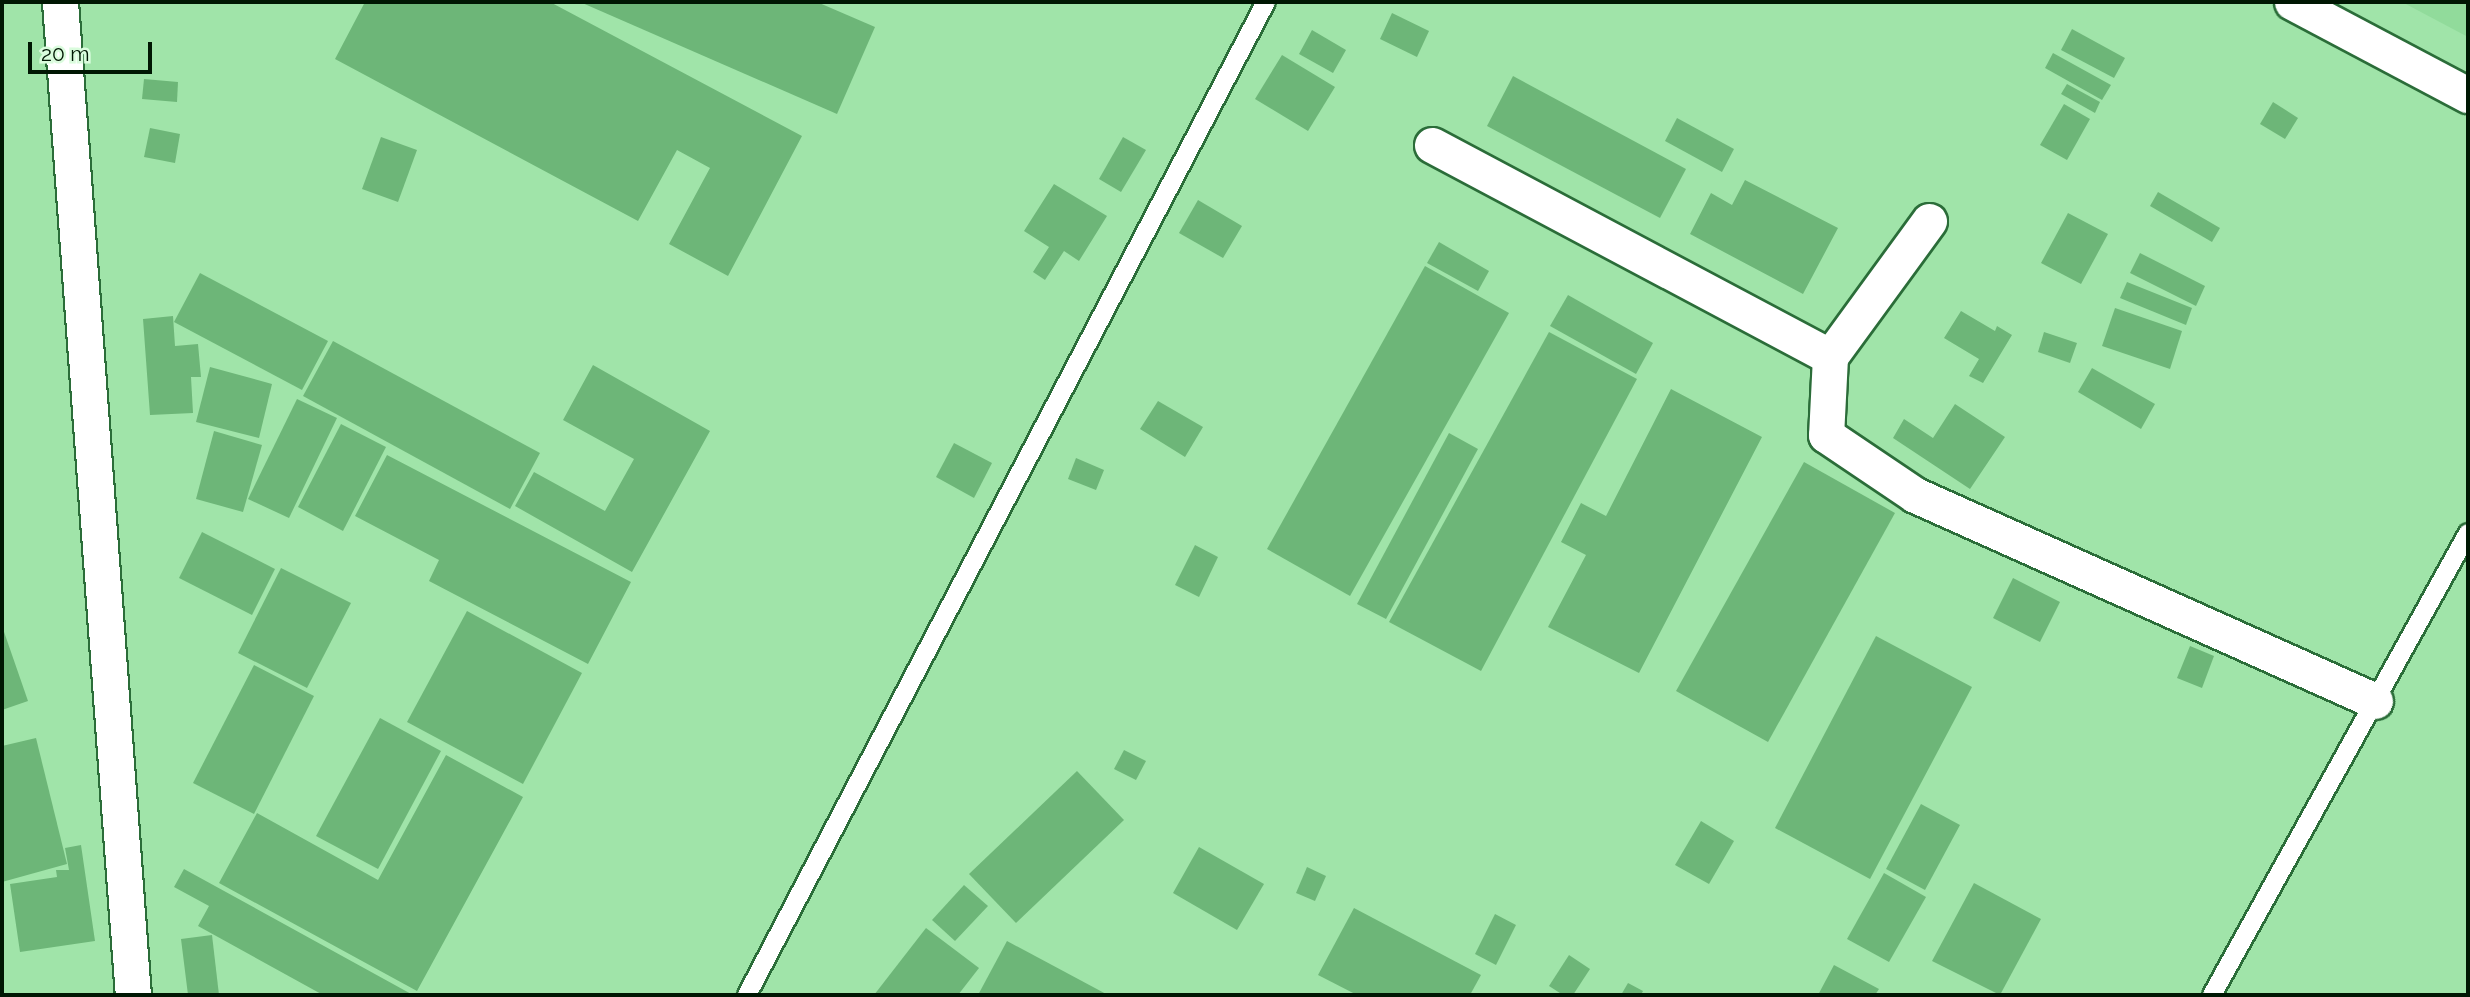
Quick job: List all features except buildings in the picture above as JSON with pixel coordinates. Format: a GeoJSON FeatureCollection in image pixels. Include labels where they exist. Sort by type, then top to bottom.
{"type":"FeatureCollection","features":[{"type":"Feature","properties":{"kind":"street"},"geometry":{"type":"LineString","coordinates":[[60,2],[134,995]]}},
{"type":"Feature","properties":{"kind":"street"},"geometry":{"type":"LineString","coordinates":[[2292,2],[2468,95]]}},
{"type":"Feature","properties":{"kind":"street"},"geometry":{"type":"LineString","coordinates":[[1432,145],[1830,357]]}},
{"type":"Feature","properties":{"kind":"street"},"geometry":{"type":"LineString","coordinates":[[1929,221],[1830,357],[1826,435],[1914,495],[2375,701]]}},
{"type":"Feature","properties":{"kind":"lane"},"geometry":{"type":"LineString","coordinates":[[747,995],[1266,2]]}},
{"type":"Feature","properties":{"kind":"lane"},"geometry":{"type":"LineString","coordinates":[[2212,995],[2468,533]]}},
{"type":"Feature","properties":{"kind":"shaded area"},"geometry":{"type":"Polygon","coordinates":[[[2402,2],[2468,2],[2468,37],[2402,2]]]}}]}
